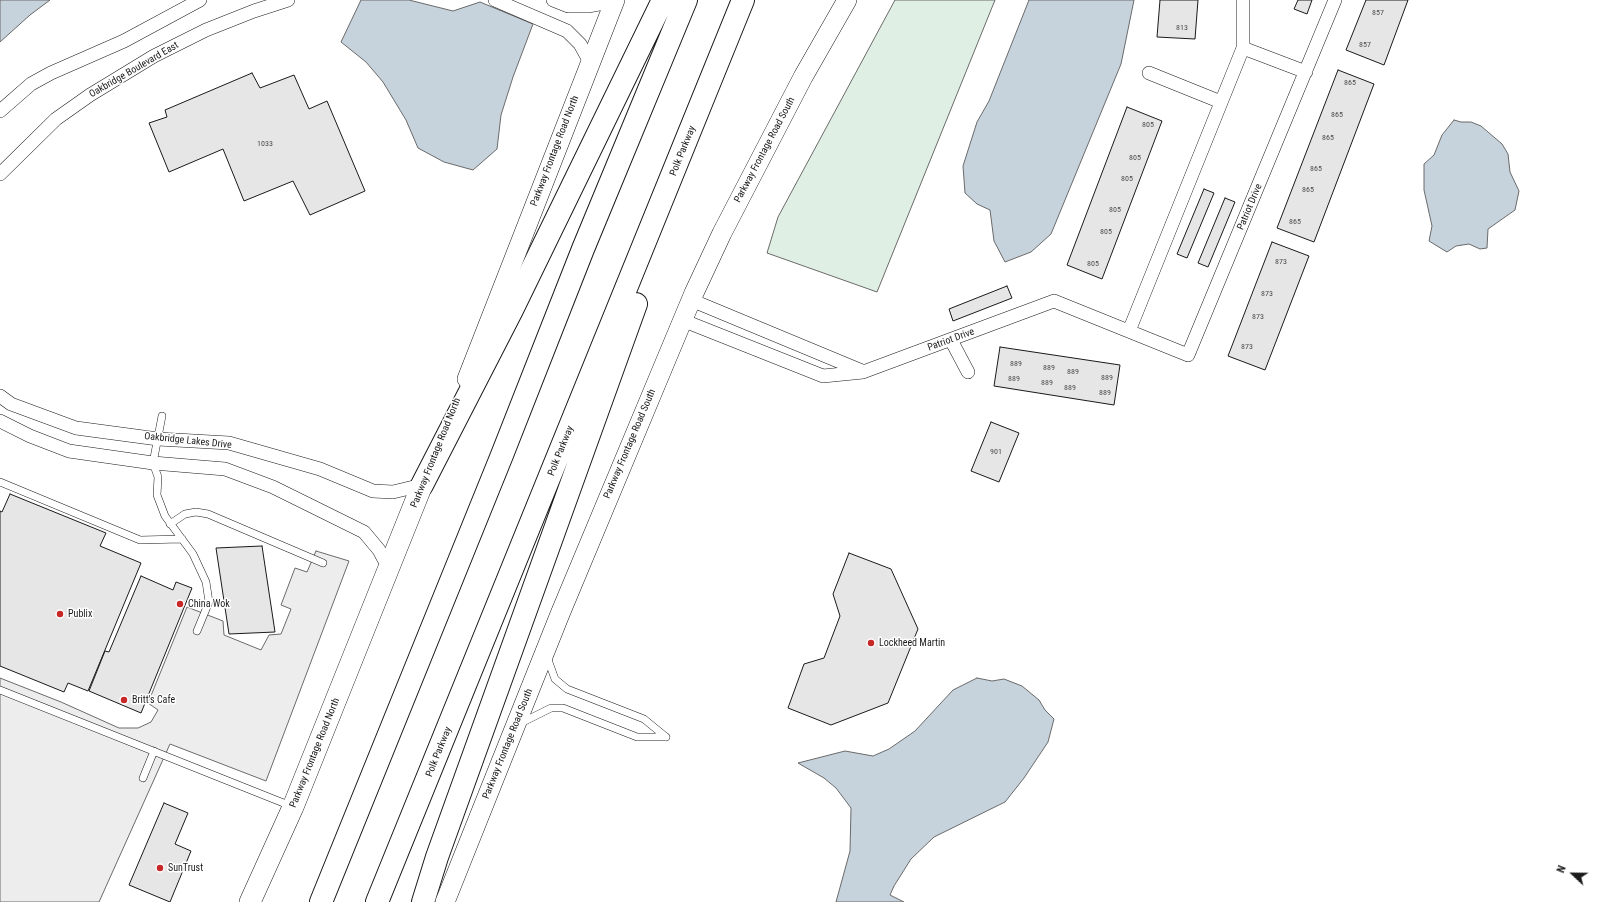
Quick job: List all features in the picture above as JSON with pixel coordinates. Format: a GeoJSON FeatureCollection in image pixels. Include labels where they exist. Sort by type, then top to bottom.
{"type":"FeatureCollection","features":[{"type":"Feature","properties":{"kind":"highway"},"geometry":{"type":"LineString","coordinates":[[422,485],[512,310],[663,0]]}},
{"type":"Feature","properties":{"kind":"highway"},"geometry":{"type":"LineString","coordinates":[[321,902],[502,455],[583,249],[686,0]]}},
{"type":"Feature","properties":{"kind":"highway","name":"Polk Parkway"},"geometry":{"type":"LineString","coordinates":[[377,902],[722,55],[743,0]]}},
{"type":"Feature","properties":{"kind":"highway"},"geometry":{"type":"LineString","coordinates":[[423,902],[437,857],[556,522],[677,192],[722,55]]}},
{"type":"Feature","properties":{"kind":"main road","name":"Parkway Frontage Road North"},"geometry":{"type":"LineString","coordinates":[[250,902],[293,807],[422,485],[472,367],[615,0]]}},
{"type":"Feature","properties":{"kind":"main road","name":"Parkway Frontage Road South"},"geometry":{"type":"LineString","coordinates":[[445,902],[546,649],[682,320],[722,233],[803,78],[847,0]]}},
{"type":"Feature","properties":{"kind":"street"},"geometry":{"type":"LineString","coordinates":[[0,111],[31,84],[51,73],[124,41],[200,0]]}},
{"type":"Feature","properties":{"kind":"street","name":"Oakbridge Boulevard East"},"geometry":{"type":"LineString","coordinates":[[0,174],[56,119],[90,95],[154,56],[206,30],[254,11],[288,0]]}},
{"type":"Feature","properties":{"kind":"street"},"geometry":{"type":"LineString","coordinates":[[495,0],[567,31],[580,44],[590,62]]}},
{"type":"Feature","properties":{"kind":"street"},"geometry":{"type":"LineString","coordinates":[[554,0],[568,6],[588,6],[615,0]]}},
{"type":"Feature","properties":{"kind":"street"},"geometry":{"type":"LineString","coordinates":[[1129,330],[1243,48],[1243,0]]}},
{"type":"Feature","properties":{"kind":"street","name":"Patriot Drive"},"geometry":{"type":"LineString","coordinates":[[682,320],[823,376],[863,372],[1054,301],[1188,355],[1335,0]]}},
{"type":"Feature","properties":{"kind":"street"},"geometry":{"type":"LineString","coordinates":[[1243,48],[1306,72]]}},
{"type":"Feature","properties":{"kind":"street"},"geometry":{"type":"LineString","coordinates":[[1149,73],[1221,102]]}},
{"type":"Feature","properties":{"kind":"street"},"geometry":{"type":"LineString","coordinates":[[691,300],[863,372]]}},
{"type":"Feature","properties":{"kind":"street"},"geometry":{"type":"LineString","coordinates":[[951,340],[968,372]]}},
{"type":"Feature","properties":{"kind":"street","name":"Oakbridge Lakes Drive"},"geometry":{"type":"LineString","coordinates":[[0,396],[11,404],[76,428],[158,439],[230,443],[320,469],[373,491],[393,492],[422,485]]}},
{"type":"Feature","properties":{"kind":"street"},"geometry":{"type":"LineString","coordinates":[[0,421],[30,436],[68,451],[153,463],[225,469],[273,487],[364,532],[379,550],[389,569]]}},
{"type":"Feature","properties":{"kind":"lane"},"geometry":{"type":"LineString","coordinates":[[162,416],[153,463],[158,477],[157,495],[165,516],[193,554],[206,582],[209,602],[197,631]]}},
{"type":"Feature","properties":{"kind":"lane"},"geometry":{"type":"LineString","coordinates":[[0,482],[140,540],[182,538]]}},
{"type":"Feature","properties":{"kind":"lane"},"geometry":{"type":"LineString","coordinates":[[170,524],[185,514],[196,512],[208,514],[323,563]]}},
{"type":"Feature","properties":{"kind":"lane"},"geometry":{"type":"LineString","coordinates":[[515,726],[551,708],[563,708],[637,737],[666,737],[644,719],[567,689],[556,679],[549,664],[546,649]]}},
{"type":"Feature","properties":{"kind":"lane"},"geometry":{"type":"LineString","coordinates":[[0,690],[293,807]]}},
{"type":"Feature","properties":{"kind":"lane"},"geometry":{"type":"LineString","coordinates":[[143,778],[154,751]]}},
{"type":"Feature","properties":{"kind":"green space"},"geometry":{"type":"Polygon","coordinates":[[[895,0],[995,0],[877,292],[767,253],[778,217],[895,0]]]}},
{"type":"Feature","properties":{"kind":"shaded area"},"geometry":{"type":"Polygon","coordinates":[[[0,0],[50,0],[30,15],[0,42],[0,0]]]}},
{"type":"Feature","properties":{"kind":"shaded area"},"geometry":{"type":"Polygon","coordinates":[[[361,0],[409,0],[453,11],[480,2],[533,24],[513,77],[501,115],[497,149],[473,170],[444,162],[418,148],[406,120],[383,82],[366,62],[341,42],[361,0]]]}},
{"type":"Feature","properties":{"kind":"shaded area"},"geometry":{"type":"Polygon","coordinates":[[[1029,0],[1134,0],[1121,64],[1051,234],[1031,252],[1005,262],[994,241],[990,210],[977,204],[965,193],[963,166],[977,122],[989,101],[1029,0]]]}},
{"type":"Feature","properties":{"kind":"shaded area"},"geometry":{"type":"Polygon","coordinates":[[[1454,120],[1471,122],[1481,126],[1502,144],[1508,154],[1510,172],[1519,191],[1515,210],[1488,229],[1487,248],[1480,249],[1469,244],[1456,246],[1447,252],[1429,241],[1432,226],[1424,190],[1424,164],[1434,155],[1442,135],[1454,120]]]}},
{"type":"Feature","properties":{"kind":"shaded area"},"geometry":{"type":"Polygon","coordinates":[[[316,551],[349,561],[266,781],[170,744],[99,902],[0,902],[0,678],[61,702],[119,728],[138,728],[151,722],[158,710],[148,703],[187,607],[223,621],[224,635],[261,650],[269,635],[281,634],[291,609],[281,605],[295,568],[307,572],[316,551]]]}},
{"type":"Feature","properties":{"kind":"shaded area"},"geometry":{"type":"Polygon","coordinates":[[[977,678],[992,681],[1004,679],[1022,686],[1039,700],[1045,710],[1054,719],[1048,742],[1024,778],[1005,802],[934,837],[911,859],[890,895],[904,902],[836,902],[850,851],[851,808],[836,788],[824,778],[798,763],[845,751],[873,756],[889,749],[915,731],[953,690],[977,678]]]}},
{"type":"Feature","properties":{"kind":"building"},"geometry":{"type":"Polygon","coordinates":[[[1160,0],[1198,0],[1195,39],[1157,37],[1160,0]]]}},
{"type":"Feature","properties":{"kind":"building"},"geometry":{"type":"Polygon","coordinates":[[[1298,0],[1312,0],[1307,14],[1294,9],[1298,0]]]}},
{"type":"Feature","properties":{"kind":"building"},"geometry":{"type":"Polygon","coordinates":[[[1366,0],[1408,0],[1384,65],[1346,50],[1366,0]]]}},
{"type":"Feature","properties":{"kind":"building"},"geometry":{"type":"Polygon","coordinates":[[[1338,70],[1374,84],[1314,242],[1277,228],[1338,70]]]}},
{"type":"Feature","properties":{"kind":"building"},"geometry":{"type":"Polygon","coordinates":[[[252,73],[260,88],[294,75],[309,109],[327,101],[365,191],[310,215],[293,181],[244,201],[223,149],[169,172],[149,123],[167,117],[165,110],[252,73]]]}},
{"type":"Feature","properties":{"kind":"building"},"geometry":{"type":"Polygon","coordinates":[[[1127,107],[1162,121],[1102,279],[1067,265],[1127,107]]]}},
{"type":"Feature","properties":{"kind":"building"},"geometry":{"type":"Polygon","coordinates":[[[1204,189],[1214,193],[1187,258],[1177,254],[1204,189]]]}},
{"type":"Feature","properties":{"kind":"building"},"geometry":{"type":"Polygon","coordinates":[[[1225,198],[1235,202],[1208,267],[1198,263],[1225,198]]]}},
{"type":"Feature","properties":{"kind":"building"},"geometry":{"type":"Polygon","coordinates":[[[1272,242],[1309,256],[1265,370],[1228,356],[1272,242]]]}},
{"type":"Feature","properties":{"kind":"building"},"geometry":{"type":"Polygon","coordinates":[[[1007,286],[1012,298],[953,321],[949,309],[1007,286]]]}},
{"type":"Feature","properties":{"kind":"building"},"geometry":{"type":"Polygon","coordinates":[[[1000,347],[1120,365],[1114,405],[994,386],[1000,347]]]}},
{"type":"Feature","properties":{"kind":"building"},"geometry":{"type":"Polygon","coordinates":[[[991,422],[1019,433],[999,482],[971,471],[991,422]]]}},
{"type":"Feature","properties":{"kind":"building","name":"Publix"},"geometry":{"type":"Polygon","coordinates":[[[10,494],[106,533],[100,546],[141,563],[88,691],[68,683],[64,692],[0,666],[0,511],[2,512],[10,494]]]}},
{"type":"Feature","properties":{"kind":"building"},"geometry":{"type":"Polygon","coordinates":[[[262,546],[275,632],[229,634],[216,548],[262,546]]]}},
{"type":"Feature","properties":{"kind":"building","name":"Lockheed Martin"},"geometry":{"type":"Polygon","coordinates":[[[849,553],[891,569],[918,629],[888,703],[831,725],[788,708],[804,664],[824,658],[840,616],[833,594],[849,553]]]}},
{"type":"Feature","properties":{"kind":"building"},"geometry":{"type":"Polygon","coordinates":[[[141,576],[173,590],[176,582],[192,588],[141,713],[89,691],[105,651],[109,652],[141,576]]]}},
{"type":"Feature","properties":{"kind":"building","name":"SunTrust"},"geometry":{"type":"Polygon","coordinates":[[[164,803],[188,813],[175,844],[191,851],[170,902],[129,885],[164,803]]]}},
{"type":"Feature","properties":{"kind":"place","name":"China Wok"},"geometry":{"type":"Point","coordinates":[180,604]}},
{"type":"Feature","properties":{"kind":"place","name":"Publix"},"geometry":{"type":"Point","coordinates":[60,614]}},
{"type":"Feature","properties":{"kind":"place","name":"Lockheed Martin"},"geometry":{"type":"Point","coordinates":[871,643]}},
{"type":"Feature","properties":{"kind":"place","name":"Britt's Cafe"},"geometry":{"type":"Point","coordinates":[124,700]}},
{"type":"Feature","properties":{"kind":"place","name":"SunTrust"},"geometry":{"type":"Point","coordinates":[160,868]}}]}
